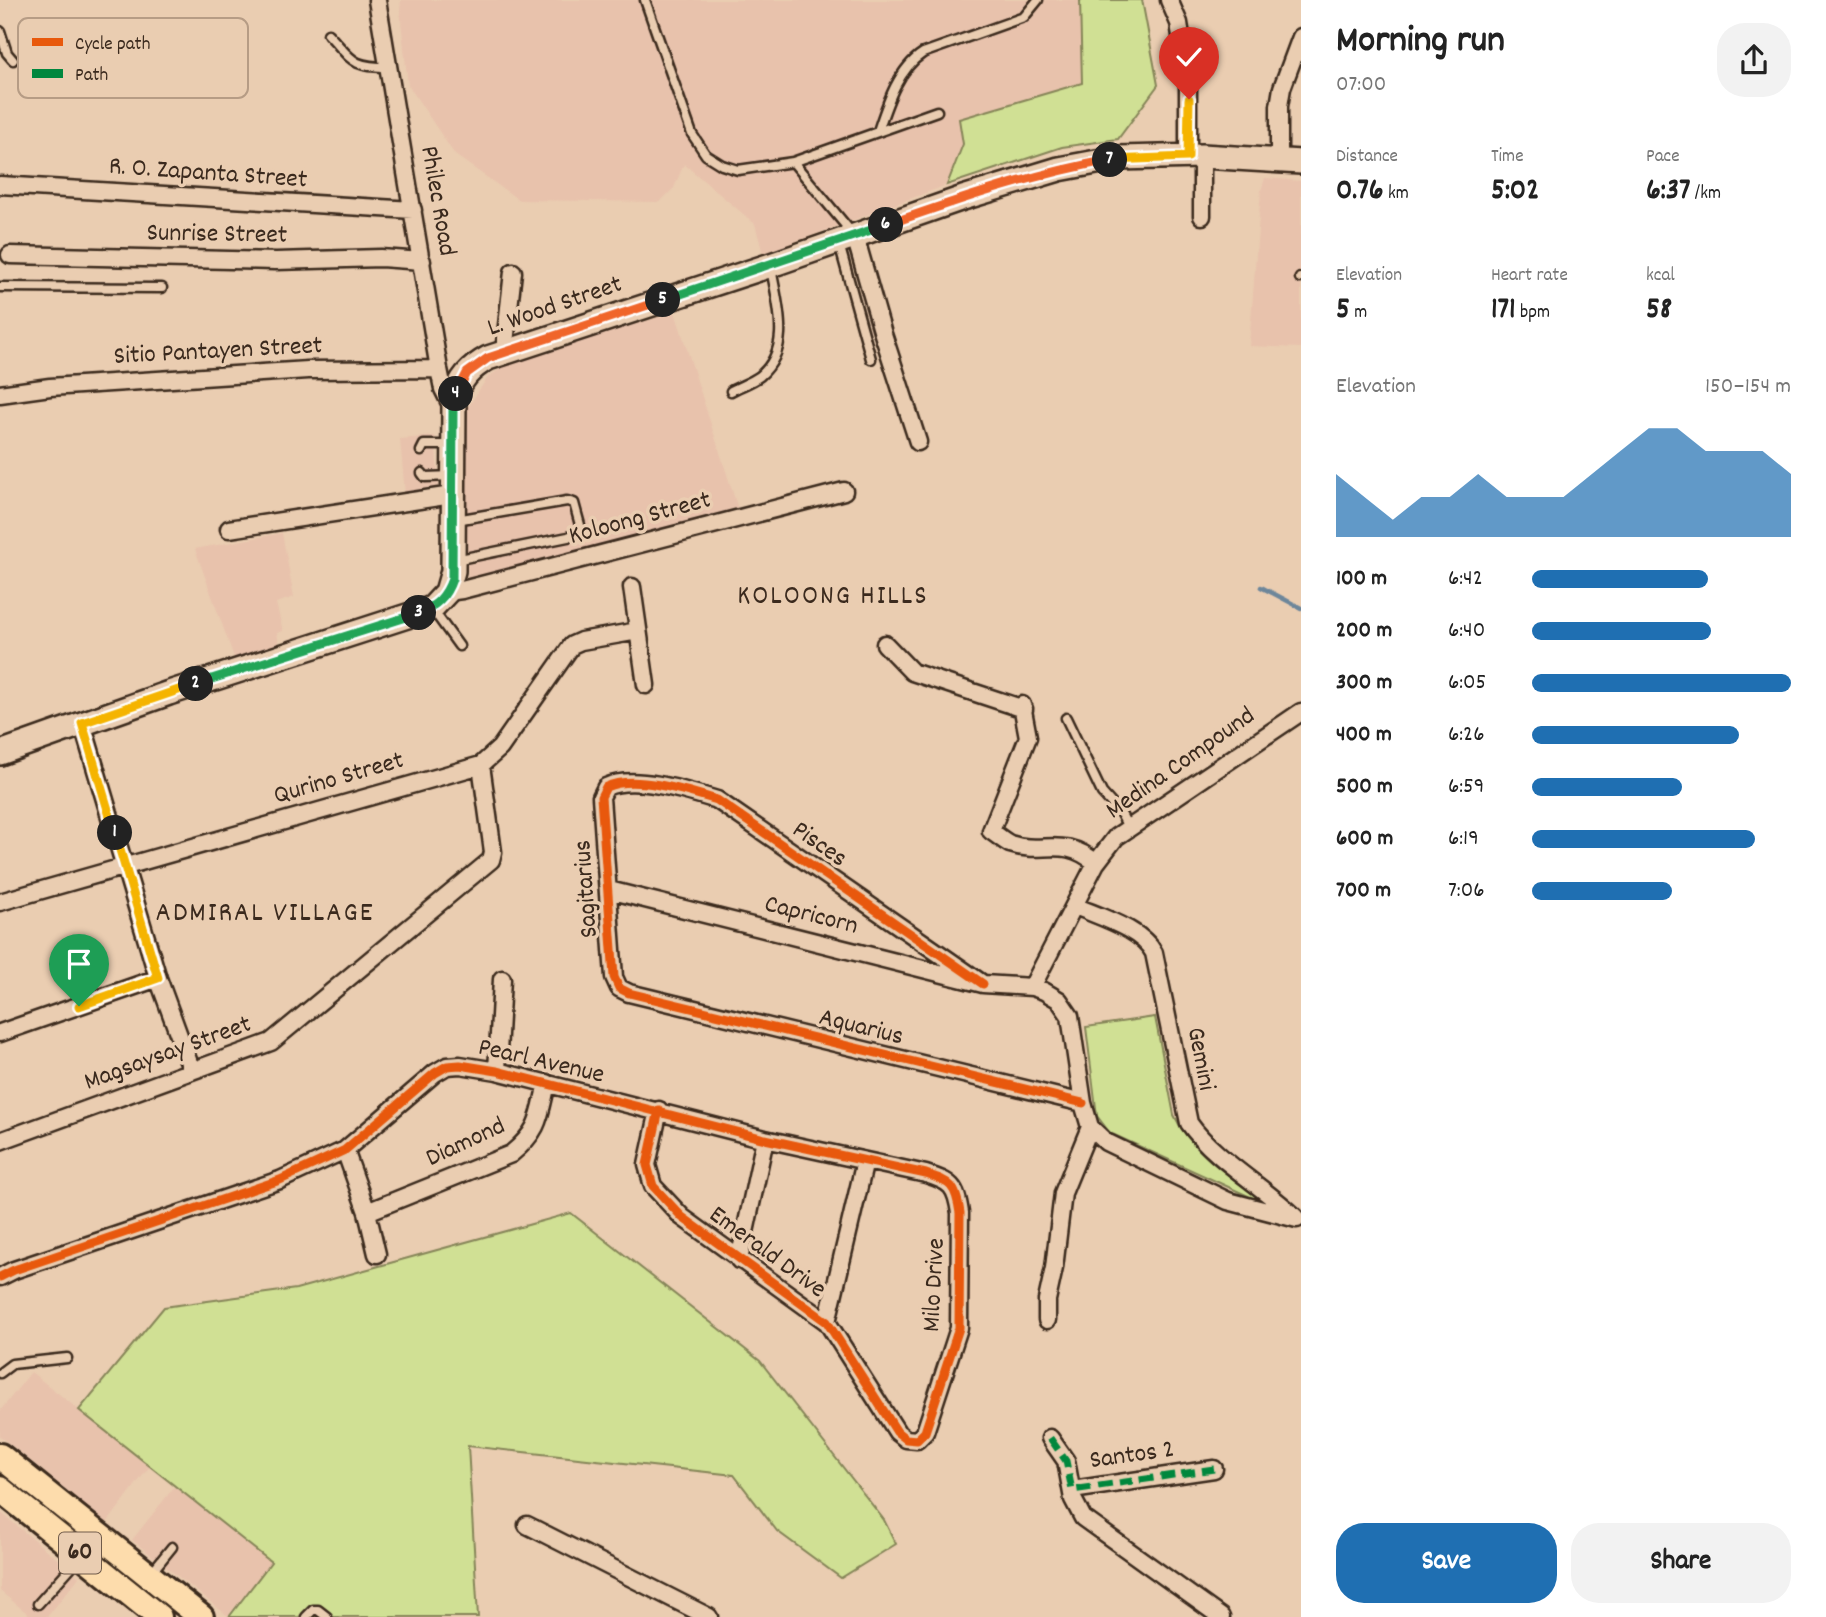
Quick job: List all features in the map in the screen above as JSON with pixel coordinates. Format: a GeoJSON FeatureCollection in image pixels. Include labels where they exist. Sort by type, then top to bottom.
{"type":"FeatureCollection","features":[{"type":"Feature","properties":{"kind":"main road","name":"L. Wood Street"},"geometry":{"type":"LineString","coordinates":[[439,600],[452,579],[453,409],[458,389],[467,373],[488,358],[771,265],[963,198],[1059,169],[1118,159],[1193,154],[1290,161]]}},
{"type":"Feature","properties":{"kind":"main road"},"geometry":{"type":"LineString","coordinates":[[0,753],[439,600]]}},
{"type":"Feature","properties":{"kind":"main road","name":"60"},"geometry":{"type":"LineString","coordinates":[[1,1457],[201,1617]]}},
{"type":"Feature","properties":{"kind":"main road","name":"60"},"geometry":{"type":"LineString","coordinates":[[0,1489],[159,1617]]}},
{"type":"Feature","properties":{"kind":"street","name":"Philec Road"},"geometry":{"type":"LineString","coordinates":[[377,0],[439,369],[443,389],[453,409]]}},
{"type":"Feature","properties":{"kind":"street"},"geometry":{"type":"LineString","coordinates":[[1169,0],[1180,23],[1202,216]]}},
{"type":"Feature","properties":{"kind":"street"},"geometry":{"type":"LineString","coordinates":[[1290,161],[1280,97],[1301,37]]}},
{"type":"Feature","properties":{"kind":"street","name":"R. O. Zapanta Street"},"geometry":{"type":"LineString","coordinates":[[0,185],[307,205],[413,209]]}},
{"type":"Feature","properties":{"kind":"street"},"geometry":{"type":"LineString","coordinates":[[847,239],[883,334],[918,442]]}},
{"type":"Feature","properties":{"kind":"street","name":"Sunrise Street"},"geometry":{"type":"LineString","coordinates":[[10,255],[276,261],[381,258],[422,261]]}},
{"type":"Feature","properties":{"kind":"street"},"geometry":{"type":"LineString","coordinates":[[504,352],[513,272]]}},
{"type":"Feature","properties":{"kind":"street","name":"Sitio Pantayen Street"},"geometry":{"type":"LineString","coordinates":[[0,394],[50,387],[308,370],[439,369]]}},
{"type":"Feature","properties":{"kind":"street"},"geometry":{"type":"LineString","coordinates":[[229,529],[452,485]]}},
{"type":"Feature","properties":{"kind":"street","name":"Koloong Street"},"geometry":{"type":"LineString","coordinates":[[439,600],[462,590],[844,491]]}},
{"type":"Feature","properties":{"kind":"street"},"geometry":{"type":"LineString","coordinates":[[632,587],[646,685]]}},
{"type":"Feature","properties":{"kind":"street","name":"Qurino Street"},"geometry":{"type":"LineString","coordinates":[[0,902],[481,765],[500,748],[572,645],[638,631]]}},
{"type":"Feature","properties":{"kind":"street"},"geometry":{"type":"LineString","coordinates":[[885,644],[912,672],[1023,707],[1028,737],[991,831],[1009,844],[1063,846],[1085,854],[1096,863],[1032,988]]}},
{"type":"Feature","properties":{"kind":"street","name":"Medina Compound"},"geometry":{"type":"LineString","coordinates":[[1096,863],[1116,837],[1128,827],[1301,712]]}},
{"type":"Feature","properties":{"kind":"street"},"geometry":{"type":"LineString","coordinates":[[82,723],[158,978],[192,1071]]}},
{"type":"Feature","properties":{"kind":"street","name":"Magsaysay Street"},"geometry":{"type":"LineString","coordinates":[[0,1141],[271,1042],[491,860],[493,852],[481,765]]}},
{"type":"Feature","properties":{"kind":"street","name":"Sagitarius"},"geometry":{"type":"LineString","coordinates":[[615,783],[606,787],[601,797],[614,977],[619,988],[629,993]]}},
{"type":"Feature","properties":{"kind":"street","name":"Pisces"},"geometry":{"type":"LineString","coordinates":[[615,783],[672,786],[717,800],[983,984]]}},
{"type":"Feature","properties":{"kind":"street","name":"Capricorn"},"geometry":{"type":"LineString","coordinates":[[609,890],[983,984],[1044,991],[1059,1000],[1070,1016],[1083,1103]]}},
{"type":"Feature","properties":{"kind":"street","name":"Gemini"},"geometry":{"type":"LineString","coordinates":[[1075,906],[1142,936],[1151,946],[1189,1123],[1200,1139],[1276,1199],[1299,1221]]}},
{"type":"Feature","properties":{"kind":"street"},"geometry":{"type":"LineString","coordinates":[[0,1033],[158,978]]}},
{"type":"Feature","properties":{"kind":"street"},"geometry":{"type":"LineString","coordinates":[[497,1071],[502,979]]}},
{"type":"Feature","properties":{"kind":"street","name":"Aquarius"},"geometry":{"type":"LineString","coordinates":[[629,993],[1083,1103]]}},
{"type":"Feature","properties":{"kind":"street","name":"Pearl Avenue"},"geometry":{"type":"LineString","coordinates":[[0,1277],[14,1269],[280,1180],[345,1150],[435,1073],[447,1066],[460,1065],[497,1071],[765,1139],[948,1181]]}},
{"type":"Feature","properties":{"kind":"street","name":"Diamond"},"geometry":{"type":"LineString","coordinates":[[367,1212],[512,1154],[527,1141],[537,1127],[547,1083]]}},
{"type":"Feature","properties":{"kind":"street"},"geometry":{"type":"LineString","coordinates":[[1083,1103],[1090,1128],[1106,1142],[1228,1200],[1299,1221]]}},
{"type":"Feature","properties":{"kind":"street","name":"Emerald Drive"},"geometry":{"type":"LineString","coordinates":[[659,1110],[647,1165],[653,1186],[682,1217],[827,1322],[897,1432],[906,1439],[916,1440],[925,1432]]}},
{"type":"Feature","properties":{"kind":"street"},"geometry":{"type":"LineString","coordinates":[[1046,1320],[1063,1193],[1090,1128]]}},
{"type":"Feature","properties":{"kind":"street"},"geometry":{"type":"LineString","coordinates":[[739,1260],[765,1139]]}},
{"type":"Feature","properties":{"kind":"street"},"geometry":{"type":"LineString","coordinates":[[345,1150],[367,1212],[377,1254]]}},
{"type":"Feature","properties":{"kind":"street"},"geometry":{"type":"LineString","coordinates":[[827,1322],[865,1161]]}},
{"type":"Feature","properties":{"kind":"street","name":"Milo Drive"},"geometry":{"type":"LineString","coordinates":[[925,1432],[959,1328],[960,1213],[957,1195],[948,1181]]}},
{"type":"Feature","properties":{"kind":"street","name":"Santos 2"},"geometry":{"type":"LineString","coordinates":[[1050,1438],[1066,1461],[1072,1490],[1214,1469]]}},
{"type":"Feature","properties":{"kind":"street"},"geometry":{"type":"LineString","coordinates":[[1072,1490],[1073,1499],[1083,1518],[1221,1617]]}},
{"type":"Feature","properties":{"kind":"street"},"geometry":{"type":"LineString","coordinates":[[527,1525],[709,1617]]}},
{"type":"Feature","properties":{"kind":"lane"},"geometry":{"type":"LineString","coordinates":[[645,0],[692,134],[706,155],[722,165],[738,170],[793,162],[937,111]]}},
{"type":"Feature","properties":{"kind":"lane"},"geometry":{"type":"LineString","coordinates":[[878,131],[887,104],[910,62],[923,53],[1024,17],[1038,0]]}},
{"type":"Feature","properties":{"kind":"lane"},"geometry":{"type":"LineString","coordinates":[[0,31],[13,61]]}},
{"type":"Feature","properties":{"kind":"lane"},"geometry":{"type":"LineString","coordinates":[[328,34],[350,60],[362,66],[389,67]]}},
{"type":"Feature","properties":{"kind":"lane"},"geometry":{"type":"LineString","coordinates":[[793,162],[847,239],[871,359]]}},
{"type":"Feature","properties":{"kind":"lane"},"geometry":{"type":"LineString","coordinates":[[731,391],[760,376],[776,355],[782,335],[771,265]]}},
{"type":"Feature","properties":{"kind":"lane"},"geometry":{"type":"LineString","coordinates":[[0,286],[162,288]]}},
{"type":"Feature","properties":{"kind":"lane"},"geometry":{"type":"LineString","coordinates":[[421,451],[424,445],[453,445]]}},
{"type":"Feature","properties":{"kind":"lane"},"geometry":{"type":"LineString","coordinates":[[422,473],[425,477],[452,485]]}},
{"type":"Feature","properties":{"kind":"lane"},"geometry":{"type":"LineString","coordinates":[[453,520],[567,501],[574,503],[580,525],[578,533],[568,537],[453,561]]}},
{"type":"Feature","properties":{"kind":"lane"},"geometry":{"type":"LineString","coordinates":[[439,600],[459,646]]}},
{"type":"Feature","properties":{"kind":"lane"},"geometry":{"type":"LineString","coordinates":[[1066,718],[1102,793],[1121,814],[1128,827]]}},
{"type":"Feature","properties":{"kind":"lane"},"geometry":{"type":"LineString","coordinates":[[0,1373],[12,1364],[67,1358]]}},
{"type":"Feature","properties":{"kind":"lane"},"geometry":{"type":"LineString","coordinates":[[149,1576],[172,1547]]}},
{"type":"Feature","properties":{"kind":"lane"},"geometry":{"type":"LineString","coordinates":[[38,1604],[82,1555]]}},
{"type":"Feature","properties":{"kind":"lane"},"geometry":{"type":"LineString","coordinates":[[306,1617],[313,1610],[318,1610],[327,1617]]}},
{"type":"Feature","properties":{"kind":"shaded area"},"geometry":{"type":"Polygon","coordinates":[[[401,0],[1142,0],[1158,85],[1118,139],[1062,147],[947,185],[763,254],[755,224],[684,164],[674,188],[660,202],[519,200],[455,155],[408,85],[401,0]]]}},
{"type":"Feature","properties":{"kind":"shaded area"},"geometry":{"type":"Polygon","coordinates":[[[1265,178],[1301,181],[1301,348],[1249,346],[1261,190],[1265,178]]]}},
{"type":"Feature","properties":{"kind":"shaded area"},"geometry":{"type":"Polygon","coordinates":[[[675,312],[740,515],[468,588],[463,425],[466,410],[488,377],[507,364],[521,359],[675,312]]]}},
{"type":"Feature","properties":{"kind":"shaded area"},"geometry":{"type":"Polygon","coordinates":[[[435,436],[439,490],[405,494],[400,439],[435,436]]]}},
{"type":"Feature","properties":{"kind":"shaded area"},"geometry":{"type":"Polygon","coordinates":[[[282,533],[294,597],[276,603],[283,631],[277,633],[280,648],[235,660],[195,549],[282,533]]]}},
{"type":"Feature","properties":{"kind":"shaded area"},"geometry":{"type":"Polygon","coordinates":[[[31,1372],[150,1466],[107,1523],[0,1436],[0,1411],[31,1372]]]}},
{"type":"Feature","properties":{"kind":"shaded area"},"geometry":{"type":"Polygon","coordinates":[[[175,1486],[271,1562],[228,1616],[132,1540],[175,1486]]]}},
{"type":"Feature","properties":{"kind":"shaded area"},"geometry":{"type":"Polygon","coordinates":[[[0,1512],[79,1577],[47,1617],[32,1617],[0,1591],[0,1512]]]}},
{"type":"Feature","properties":{"kind":"green space"},"geometry":{"type":"Polygon","coordinates":[[[1080,0],[1142,0],[1158,85],[1118,139],[1062,147],[947,185],[963,144],[959,119],[1082,83],[1080,0]]]}},
{"type":"Feature","properties":{"kind":"green space"},"geometry":{"type":"Polygon","coordinates":[[[1155,1017],[1174,1115],[1182,1129],[1215,1165],[1268,1205],[1110,1133],[1097,1116],[1086,1027],[1155,1017]]]}},
{"type":"Feature","properties":{"kind":"green space"},"geometry":{"type":"Polygon","coordinates":[[[571,1213],[760,1361],[884,1520],[896,1544],[841,1578],[777,1531],[734,1475],[468,1446],[478,1617],[229,1617],[271,1562],[79,1410],[164,1307],[296,1289],[571,1213]]]}},
{"type":"Feature","properties":{"kind":"waterway"},"geometry":{"type":"LineString","coordinates":[[1261,587],[1301,608]]}},
{"type":"Feature","properties":{"kind":"marked path"},"geometry":{"type":"LineString","coordinates":[[1050,1438],[1066,1461],[1072,1490],[1214,1469]]}},
{"type":"Feature","properties":{"kind":"cycle path"},"geometry":{"type":"LineString","coordinates":[[983,984],[717,800],[646,783],[618,783],[606,787],[601,797],[614,977],[619,988],[629,993],[1083,1103]]}},
{"type":"Feature","properties":{"kind":"cycle path"},"geometry":{"type":"LineString","coordinates":[[0,1277],[280,1180],[345,1150],[435,1073],[447,1066],[460,1065],[497,1071],[765,1139],[926,1174],[947,1182],[957,1196],[960,1213],[959,1328],[925,1432],[917,1440],[906,1439],[897,1432],[827,1322],[682,1217],[653,1186],[647,1165],[659,1110]]}},
{"type":"Feature","properties":{"kind":"district","name":"KOLOONG HILLS"},"geometry":{"type":"Point","coordinates":[833,598]}},
{"type":"Feature","properties":{"kind":"district","name":"ADMIRAL VILLAGE"},"geometry":{"type":"Point","coordinates":[265,915]}},
{"type":"Feature","properties":{"kind":"route"},"geometry":{"type":"LineString","coordinates":[[79,1006],[158,978],[82,723],[432,608],[447,592],[452,579],[453,409],[460,383],[472,369],[488,358],[520,347],[771,265],[963,198],[1059,169],[1118,159],[1188,157],[1189,99]]}}]}
